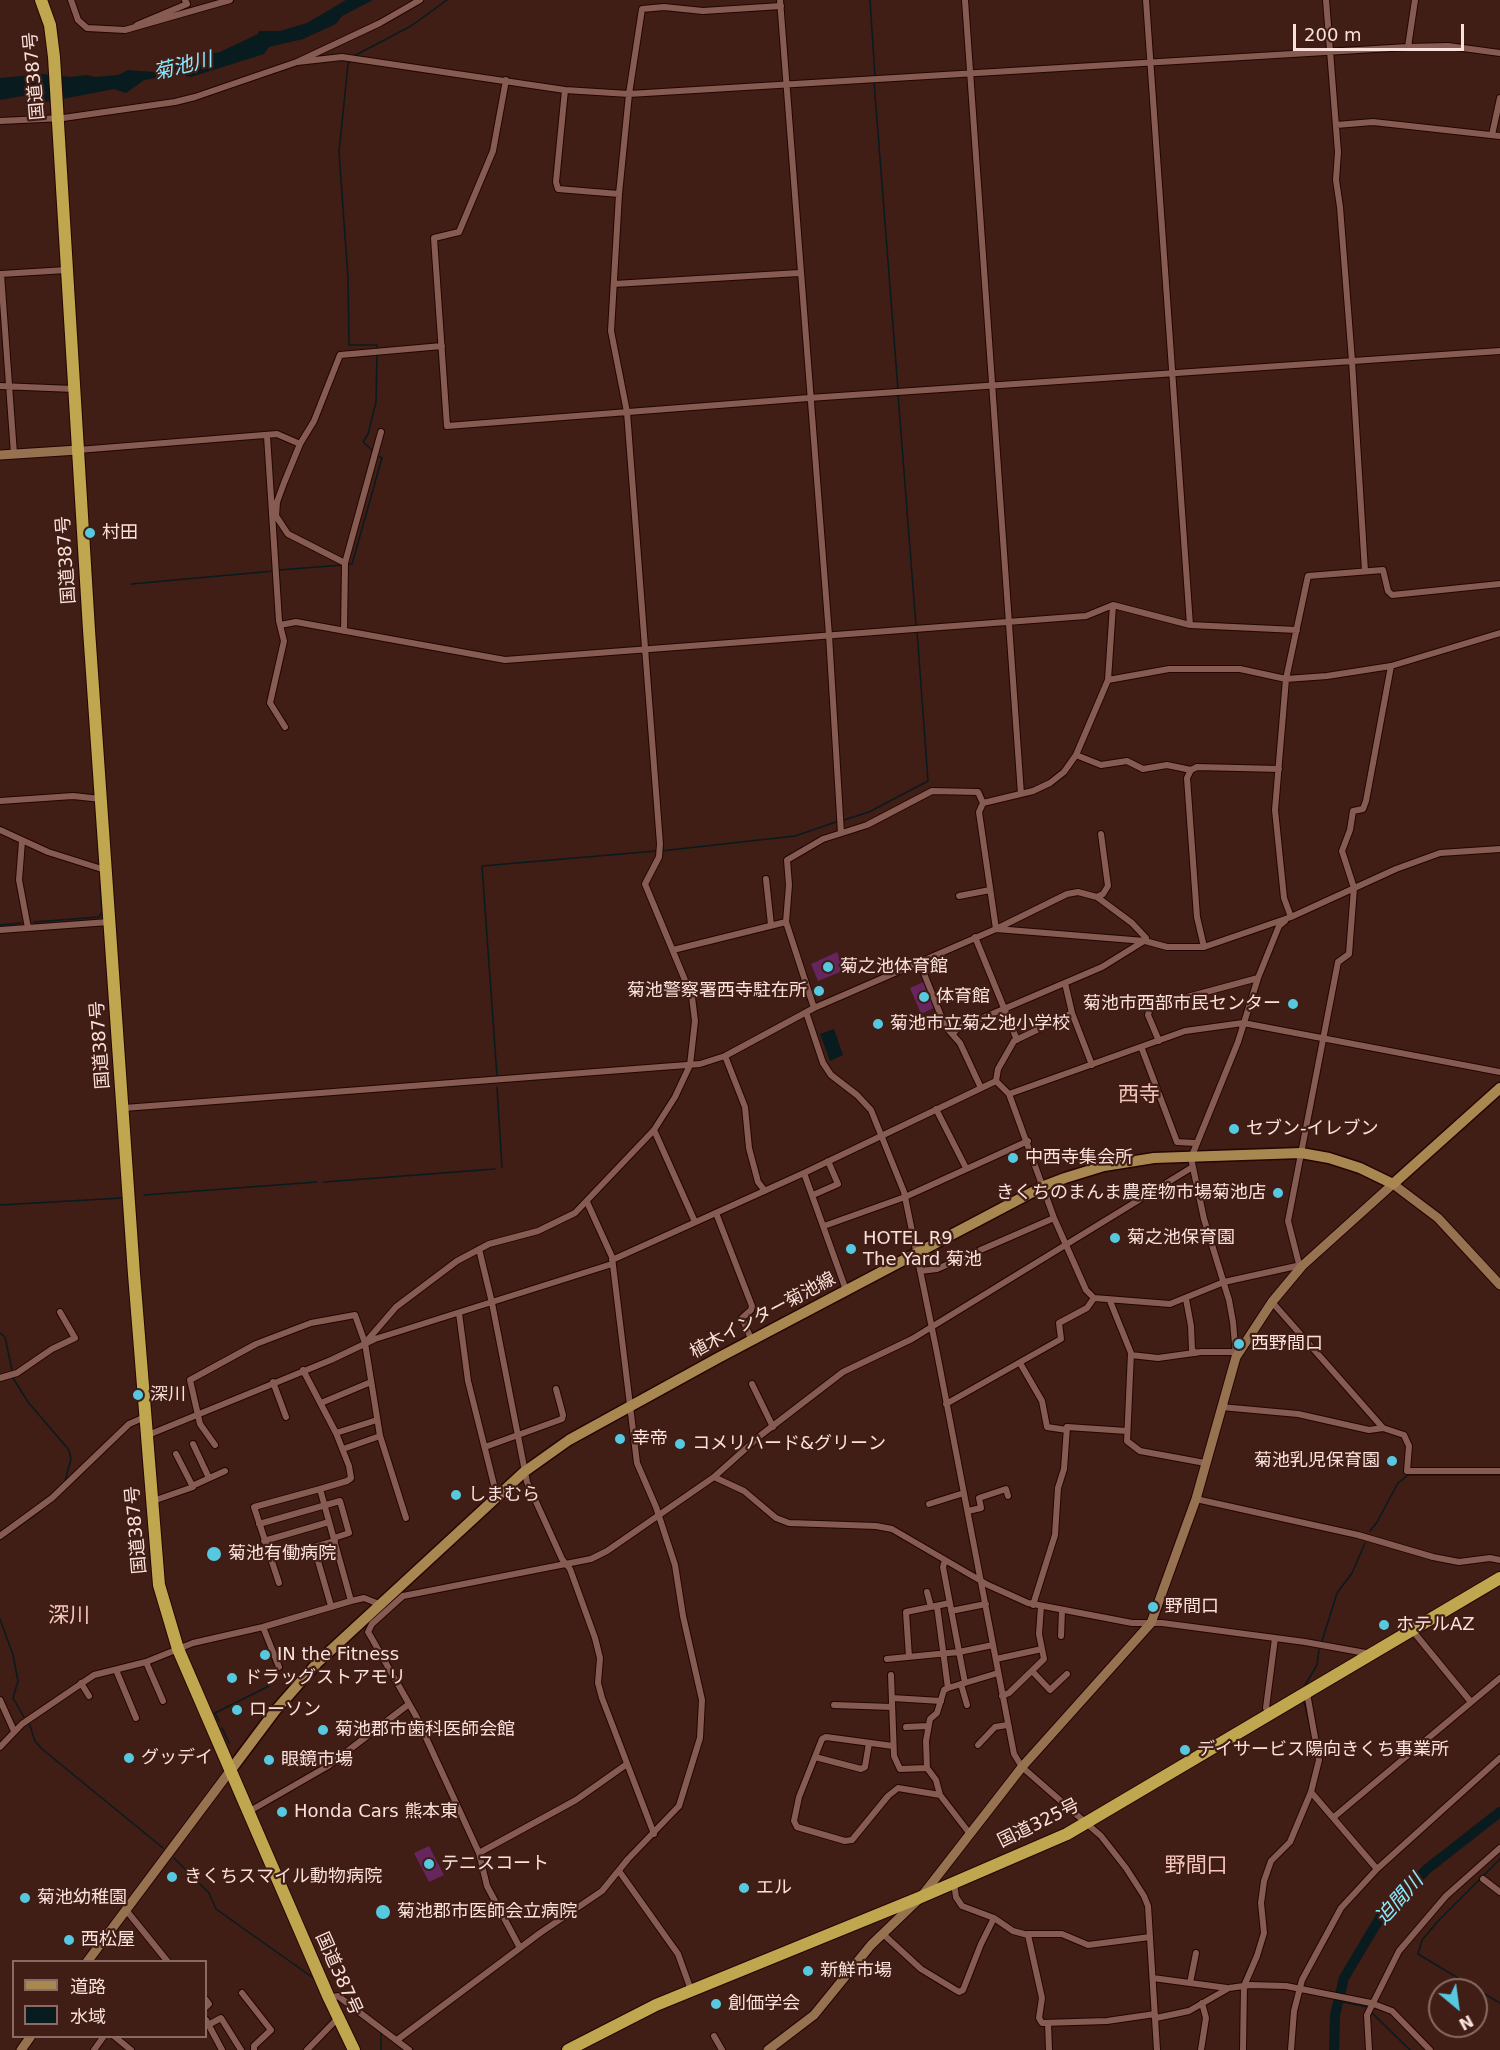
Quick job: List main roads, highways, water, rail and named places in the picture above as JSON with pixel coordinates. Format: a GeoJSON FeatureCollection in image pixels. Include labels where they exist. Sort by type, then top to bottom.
{"type":"FeatureCollection","features":[{"type":"Feature","properties":{"kind":"highway","name":"国道387号"},"geometry":{"type":"LineString","coordinates":[[43,1],[50,25],[54,57],[110,922],[159,1585],[178,1649],[329,1998],[354,2050]]}},
{"type":"Feature","properties":{"kind":"highway","name":"国道325号"},"geometry":{"type":"LineString","coordinates":[[568,2050],[628,2018],[691,1990],[1051,1842],[1500,1578]]}},
{"type":"Feature","properties":{"kind":"main road","name":"植木インター菊池線"},"geometry":{"type":"LineString","coordinates":[[230,1771],[299,1682],[379,1604],[393,1597],[524,1472],[569,1440],[846,1290],[1044,1186],[1104,1166],[1154,1158],[1191,1163],[1301,1153],[1329,1158],[1360,1168],[1393,1184],[1500,1088]]}},
{"type":"Feature","properties":{"kind":"water","name":"菊池川"},"geometry":{"type":"Polygon","coordinates":[[[346,0],[373,0],[342,16],[336,24],[303,39],[269,47],[264,54],[191,77],[177,74],[144,80],[126,93],[114,89],[46,102],[22,96],[0,100],[0,78],[42,74],[95,77],[118,75],[128,70],[154,72],[177,63],[194,63],[208,54],[220,52],[258,34],[259,31],[280,31],[307,23],[346,0]]]}},
{"type":"Feature","properties":{"kind":"water"},"geometry":{"type":"Polygon","coordinates":[[[834,1029],[843,1055],[830,1061],[820,1034],[834,1029]]]}},
{"type":"Feature","properties":{"kind":"waterway"},"geometry":{"type":"LineString","coordinates":[[354,56],[411,26],[447,0]]}},
{"type":"Feature","properties":{"kind":"waterway"},"geometry":{"type":"LineString","coordinates":[[870,0],[875,76]]}},
{"type":"Feature","properties":{"kind":"waterway"},"geometry":{"type":"LineString","coordinates":[[351,60],[348,64],[339,152],[348,278],[349,345],[377,345],[377,349]]}},
{"type":"Feature","properties":{"kind":"waterway"},"geometry":{"type":"LineString","coordinates":[[874,81],[898,390]]}},
{"type":"Feature","properties":{"kind":"waterway"},"geometry":{"type":"LineString","coordinates":[[372,450],[363,442],[368,434],[376,402],[377,354]]}},
{"type":"Feature","properties":{"kind":"waterway"},"geometry":{"type":"LineString","coordinates":[[898,394],[916,626]]}},
{"type":"Feature","properties":{"kind":"waterway"},"geometry":{"type":"LineString","coordinates":[[347,564],[352,564],[382,458],[378,456]]}},
{"type":"Feature","properties":{"kind":"waterway"},"geometry":{"type":"LineString","coordinates":[[279,570],[343,565]]}},
{"type":"Feature","properties":{"kind":"waterway"},"geometry":{"type":"LineString","coordinates":[[131,584],[274,571]]}},
{"type":"Feature","properties":{"kind":"waterway"},"geometry":{"type":"LineString","coordinates":[[844,820],[869,812],[928,781],[917,631]]}},
{"type":"Feature","properties":{"kind":"waterway"},"geometry":{"type":"LineString","coordinates":[[661,851],[795,836],[839,821]]}},
{"type":"Feature","properties":{"kind":"waterway"},"geometry":{"type":"LineString","coordinates":[[497,1076],[482,866],[656,851]]}},
{"type":"Feature","properties":{"kind":"waterway"},"geometry":{"type":"LineString","coordinates":[[34,922],[99,917],[102,912],[100,881]]}},
{"type":"Feature","properties":{"kind":"waterway"},"geometry":{"type":"LineString","coordinates":[[0,925],[21,923]]}},
{"type":"Feature","properties":{"kind":"waterway"},"geometry":{"type":"LineString","coordinates":[[497,1087],[502,1168]]}},
{"type":"Feature","properties":{"kind":"waterway"},"geometry":{"type":"LineString","coordinates":[[324,1182],[495,1169]]}},
{"type":"Feature","properties":{"kind":"waterway"},"geometry":{"type":"LineString","coordinates":[[144,1195],[317,1182]]}},
{"type":"Feature","properties":{"kind":"waterway"},"geometry":{"type":"LineString","coordinates":[[0,1205],[122,1198]]}},
{"type":"Feature","properties":{"kind":"waterway"},"geometry":{"type":"LineString","coordinates":[[0,1333],[5,1337],[12,1370]]}},
{"type":"Feature","properties":{"kind":"waterway"},"geometry":{"type":"LineString","coordinates":[[13,1378],[28,1402],[69,1450],[71,1459],[65,1481]]}},
{"type":"Feature","properties":{"kind":"waterway"},"geometry":{"type":"LineString","coordinates":[[1370,1531],[1398,1483],[1408,1475],[1500,1475]]}},
{"type":"Feature","properties":{"kind":"waterway"},"geometry":{"type":"LineString","coordinates":[[49,1496],[57,1489]]}},
{"type":"Feature","properties":{"kind":"waterway"},"geometry":{"type":"LineString","coordinates":[[0,1540],[42,1510]]}},
{"type":"Feature","properties":{"kind":"waterway"},"geometry":{"type":"LineString","coordinates":[[1322,1641],[1337,1593],[1352,1573],[1365,1543]]}},
{"type":"Feature","properties":{"kind":"waterway"},"geometry":{"type":"LineString","coordinates":[[0,1619],[13,1655],[18,1681],[13,1698],[25,1719]]}},
{"type":"Feature","properties":{"kind":"waterway"},"geometry":{"type":"LineString","coordinates":[[1304,1687],[1317,1665],[1319,1650]]}},
{"type":"Feature","properties":{"kind":"waterway"},"geometry":{"type":"LineString","coordinates":[[219,1721],[215,1713],[269,1686]]}},
{"type":"Feature","properties":{"kind":"waterway"},"geometry":{"type":"LineString","coordinates":[[1304,1701],[1311,1731]]}},
{"type":"Feature","properties":{"kind":"waterway"},"geometry":{"type":"LineString","coordinates":[[29,1723],[35,1741],[42,1749],[163,1848]]}},
{"type":"Feature","properties":{"kind":"waterway"},"geometry":{"type":"LineString","coordinates":[[222,1728],[229,1743]]}},
{"type":"Feature","properties":{"kind":"waterway","name":"迫間川"},"geometry":{"type":"LineString","coordinates":[[1334,2050],[1335,2015],[1344,1978],[1381,1916],[1427,1869],[1500,1812]]}},
{"type":"Feature","properties":{"kind":"waterway"},"geometry":{"type":"LineString","coordinates":[[174,1858],[209,1893],[216,1909],[312,1977]]}},
{"type":"Feature","properties":{"kind":"waterway"},"geometry":{"type":"LineString","coordinates":[[1500,1859],[1439,1920],[1422,1940],[1418,1954],[1500,2003]]}},
{"type":"Feature","properties":{"kind":"waterway"},"geometry":{"type":"LineString","coordinates":[[1242,1982],[1249,1966]]}},
{"type":"Feature","properties":{"kind":"waterway"},"geometry":{"type":"LineString","coordinates":[[1338,2001],[1367,2007]]}},
{"type":"Feature","properties":{"kind":"waterway"},"geometry":{"type":"LineString","coordinates":[[1372,2013],[1410,2050]]}},
{"type":"Feature","properties":{"kind":"waterway"},"geometry":{"type":"LineString","coordinates":[[381,2034],[381,2050]]}},
{"type":"Feature","properties":{"kind":"place","name":"村田"},"geometry":{"type":"Point","coordinates":[90,533]}},
{"type":"Feature","properties":{"kind":"place","name":"菊之池体育館"},"geometry":{"type":"Point","coordinates":[828,967]}},
{"type":"Feature","properties":{"kind":"place","name":"菊池警察署西寺駐在所"},"geometry":{"type":"Point","coordinates":[819,991]}},
{"type":"Feature","properties":{"kind":"place","name":"体育館"},"geometry":{"type":"Point","coordinates":[924,997]}},
{"type":"Feature","properties":{"kind":"place","name":"菊池市西部市民センター"},"geometry":{"type":"Point","coordinates":[1293,1004]}},
{"type":"Feature","properties":{"kind":"place","name":"菊池市立菊之池小学校"},"geometry":{"type":"Point","coordinates":[878,1024]}},
{"type":"Feature","properties":{"kind":"place","name":"セブン-イレブン"},"geometry":{"type":"Point","coordinates":[1234,1129]}},
{"type":"Feature","properties":{"kind":"place","name":"中西寺集会所"},"geometry":{"type":"Point","coordinates":[1013,1158]}},
{"type":"Feature","properties":{"kind":"place","name":"きくちのまんま農産物市場菊池店"},"geometry":{"type":"Point","coordinates":[1278,1193]}},
{"type":"Feature","properties":{"kind":"place","name":"菊之池保育園"},"geometry":{"type":"Point","coordinates":[1115,1238]}},
{"type":"Feature","properties":{"kind":"place","name":"HOTEL R9 The Yard 菊池"},"geometry":{"type":"Point","coordinates":[851,1249]}},
{"type":"Feature","properties":{"kind":"place","name":"西野間口"},"geometry":{"type":"Point","coordinates":[1239,1344]}},
{"type":"Feature","properties":{"kind":"place","name":"深川"},"geometry":{"type":"Point","coordinates":[138,1395]}},
{"type":"Feature","properties":{"kind":"place","name":"幸帝"},"geometry":{"type":"Point","coordinates":[620,1439]}},
{"type":"Feature","properties":{"kind":"place","name":"コメリハード&グリーン"},"geometry":{"type":"Point","coordinates":[680,1444]}},
{"type":"Feature","properties":{"kind":"place","name":"菊池乳児保育園"},"geometry":{"type":"Point","coordinates":[1392,1461]}},
{"type":"Feature","properties":{"kind":"place","name":"しまむら"},"geometry":{"type":"Point","coordinates":[456,1495]}},
{"type":"Feature","properties":{"kind":"place","name":"菊池有働病院"},"geometry":{"type":"Point","coordinates":[214,1554]}},
{"type":"Feature","properties":{"kind":"place","name":"野間口"},"geometry":{"type":"Point","coordinates":[1153,1607]}},
{"type":"Feature","properties":{"kind":"place","name":"ホテルAZ"},"geometry":{"type":"Point","coordinates":[1384,1625]}},
{"type":"Feature","properties":{"kind":"place","name":"IN the Fitness"},"geometry":{"type":"Point","coordinates":[265,1655]}},
{"type":"Feature","properties":{"kind":"place","name":"ドラッグストアモリ"},"geometry":{"type":"Point","coordinates":[232,1678]}},
{"type":"Feature","properties":{"kind":"place","name":"ローソン"},"geometry":{"type":"Point","coordinates":[237,1710]}},
{"type":"Feature","properties":{"kind":"place","name":"菊池郡市歯科医師会館"},"geometry":{"type":"Point","coordinates":[323,1730]}},
{"type":"Feature","properties":{"kind":"place","name":"デイサービス陽向きくち事業所"},"geometry":{"type":"Point","coordinates":[1185,1750]}},
{"type":"Feature","properties":{"kind":"place","name":"グッデイ"},"geometry":{"type":"Point","coordinates":[129,1758]}},
{"type":"Feature","properties":{"kind":"place","name":"眼鏡市場"},"geometry":{"type":"Point","coordinates":[269,1760]}},
{"type":"Feature","properties":{"kind":"place","name":"Honda Cars 熊本東"},"geometry":{"type":"Point","coordinates":[282,1812]}},
{"type":"Feature","properties":{"kind":"place","name":"テニスコート"},"geometry":{"type":"Point","coordinates":[429,1864]}},
{"type":"Feature","properties":{"kind":"place","name":"きくちスマイル動物病院"},"geometry":{"type":"Point","coordinates":[172,1877]}},
{"type":"Feature","properties":{"kind":"place","name":"エル"},"geometry":{"type":"Point","coordinates":[744,1888]}},
{"type":"Feature","properties":{"kind":"place","name":"菊池幼稚園"},"geometry":{"type":"Point","coordinates":[25,1898]}},
{"type":"Feature","properties":{"kind":"place","name":"菊池郡市医師会立病院"},"geometry":{"type":"Point","coordinates":[383,1912]}},
{"type":"Feature","properties":{"kind":"place","name":"西松屋"},"geometry":{"type":"Point","coordinates":[69,1940]}},
{"type":"Feature","properties":{"kind":"place","name":"新鮮市場"},"geometry":{"type":"Point","coordinates":[808,1971]}},
{"type":"Feature","properties":{"kind":"place","name":"創価学会"},"geometry":{"type":"Point","coordinates":[716,2004]}},
{"type":"Feature","properties":{"kind":"district","name":"西寺"},"geometry":{"type":"Point","coordinates":[1139,1096]}},
{"type":"Feature","properties":{"kind":"district","name":"深川"},"geometry":{"type":"Point","coordinates":[69,1617]}},
{"type":"Feature","properties":{"kind":"district","name":"野間口"},"geometry":{"type":"Point","coordinates":[1196,1867]}}]}
